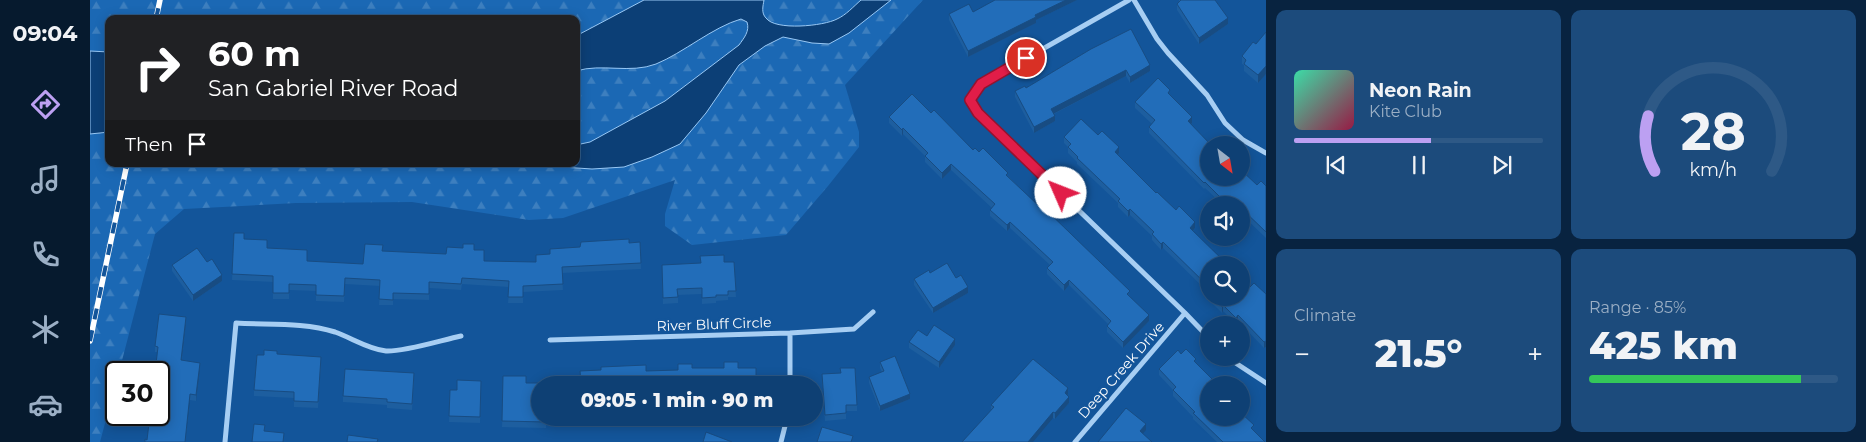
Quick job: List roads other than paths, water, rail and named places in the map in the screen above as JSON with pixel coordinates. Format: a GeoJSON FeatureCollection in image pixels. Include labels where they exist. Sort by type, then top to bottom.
{"type":"FeatureCollection","features":[{"type":"Feature","properties":{"kind":"street"},"geometry":{"type":"LineString","coordinates":[[1129,0],[981,84],[970,100],[978,113],[1200,329]]}},
{"type":"Feature","properties":{"kind":"street"},"geometry":{"type":"LineString","coordinates":[[1134,0],[1157,39],[1207,95],[1225,123],[1243,140],[1266,153]]}},
{"type":"Feature","properties":{"kind":"street","name":"River Bluff Circle"},"geometry":{"type":"LineString","coordinates":[[550,340],[790,333],[854,329],[873,312]]}},
{"type":"Feature","properties":{"kind":"street","name":"Deep Creek Drive"},"geometry":{"type":"LineString","coordinates":[[1074,442],[1185,313]]}},
{"type":"Feature","properties":{"kind":"street"},"geometry":{"type":"LineString","coordinates":[[225,442],[236,323],[314,327],[336,332],[367,346],[385,351],[398,350],[461,336]]}},
{"type":"Feature","properties":{"kind":"street"},"geometry":{"type":"LineString","coordinates":[[790,333],[790,376]]}},
{"type":"Feature","properties":{"kind":"street"},"geometry":{"type":"LineString","coordinates":[[1240,366],[1266,383]]}},
{"type":"Feature","properties":{"kind":"street"},"geometry":{"type":"LineString","coordinates":[[781,442],[786,426]]}},
{"type":"Feature","properties":{"kind":"railway"},"geometry":{"type":"LineString","coordinates":[[157,15],[160,0]]}},
{"type":"Feature","properties":{"kind":"railway"},"geometry":{"type":"LineString","coordinates":[[90,341],[126,167]]}}]}
